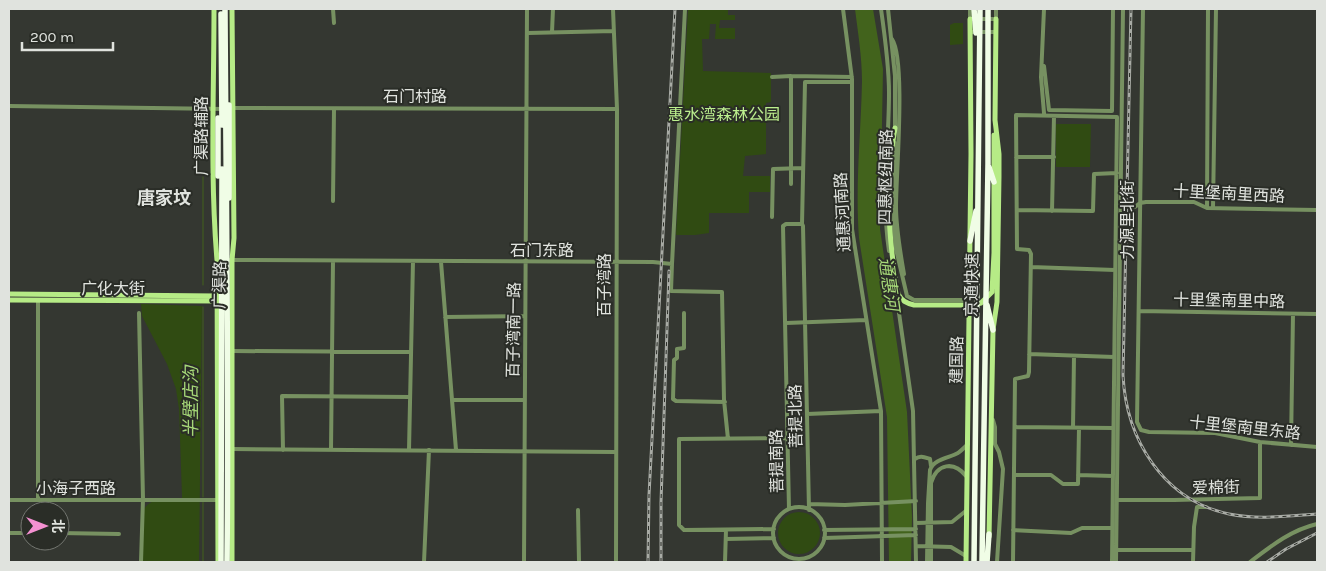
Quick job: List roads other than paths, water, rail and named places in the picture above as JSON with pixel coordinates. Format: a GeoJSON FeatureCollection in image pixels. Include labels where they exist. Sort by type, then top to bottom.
{"type":"FeatureCollection","features":[{"type":"Feature","properties":{"kind":"highway","name":"广渠路"},"geometry":{"type":"LineString","coordinates":[[225,9],[230,193],[227,212],[227,562]]}},
{"type":"Feature","properties":{"kind":"highway","name":"广渠路"},"geometry":{"type":"LineString","coordinates":[[220,562],[222,218],[218,192],[225,9]]}},
{"type":"Feature","properties":{"kind":"highway","name":"京通快速"},"geometry":{"type":"LineString","coordinates":[[974,562],[980,9]]}},
{"type":"Feature","properties":{"kind":"highway","name":"京通快速"},"geometry":{"type":"LineString","coordinates":[[982,562],[988,163],[988,9]]}},
{"type":"Feature","properties":{"kind":"highway"},"geometry":{"type":"LineString","coordinates":[[971,10],[979,50]]}},
{"type":"Feature","properties":{"kind":"highway"},"geometry":{"type":"LineString","coordinates":[[988,163],[994,182]]}},
{"type":"Feature","properties":{"kind":"highway"},"geometry":{"type":"LineString","coordinates":[[970,241],[978,194]]}},
{"type":"Feature","properties":{"kind":"highway"},"geometry":{"type":"LineString","coordinates":[[985,295],[993,330]]}},
{"type":"Feature","properties":{"kind":"highway"},"geometry":{"type":"LineString","coordinates":[[988,562],[989,534]]}},
{"type":"Feature","properties":{"kind":"main road","name":"广渠路辅路"},"geometry":{"type":"LineString","coordinates":[[214,9],[214,227],[217,260],[220,562]]}},
{"type":"Feature","properties":{"kind":"main road","name":"广渠路"},"geometry":{"type":"LineString","coordinates":[[225,9],[233,77],[232,562]]}},
{"type":"Feature","properties":{"kind":"main road","name":"建国路"},"geometry":{"type":"LineString","coordinates":[[966,559],[970,241],[970,19]]}},
{"type":"Feature","properties":{"kind":"main road"},"geometry":{"type":"LineString","coordinates":[[895,128],[890,161],[888,213],[898,294],[907,303],[914,305],[965,305],[980,303],[992,292],[993,286],[996,19]]}},
{"type":"Feature","properties":{"kind":"main road"},"geometry":{"type":"LineString","coordinates":[[989,534],[993,330],[997,302],[999,176],[999,154],[995,120]]}},
{"type":"Feature","properties":{"kind":"main road","name":"广化大街"},"geometry":{"type":"LineString","coordinates":[[9,294],[217,298]]}},
{"type":"Feature","properties":{"kind":"main road","name":"广化大街"},"geometry":{"type":"LineString","coordinates":[[9,300],[217,298]]}},
{"type":"Feature","properties":{"kind":"street"},"geometry":{"type":"LineString","coordinates":[[333,9],[334,24]]}},
{"type":"Feature","properties":{"kind":"street","name":"百子湾南一路"},"geometry":{"type":"LineString","coordinates":[[524,562],[528,9]]}},
{"type":"Feature","properties":{"kind":"street"},"geometry":{"type":"LineString","coordinates":[[552,32],[553,9]]}},
{"type":"Feature","properties":{"kind":"street","name":"百子湾路"},"geometry":{"type":"LineString","coordinates":[[613,9],[617,263],[616,562]]}},
{"type":"Feature","properties":{"kind":"street"},"geometry":{"type":"LineString","coordinates":[[685,9],[671,292],[722,292],[724,402],[728,439]]}},
{"type":"Feature","properties":{"kind":"street","name":"通惠河南路"},"geometry":{"type":"LineString","coordinates":[[843,9],[852,79],[852,229],[881,411],[882,562]]}},
{"type":"Feature","properties":{"kind":"street"},"geometry":{"type":"LineString","coordinates":[[881,9],[888,65],[889,93],[886,216],[913,411],[916,562]]}},
{"type":"Feature","properties":{"kind":"street","name":"四惠枢纽南路"},"geometry":{"type":"LineString","coordinates":[[888,9],[896,86],[894,226],[896,249],[907,296]]}},
{"type":"Feature","properties":{"kind":"street"},"geometry":{"type":"LineString","coordinates":[[1044,9],[1042,65],[1044,113]]}},
{"type":"Feature","properties":{"kind":"street"},"geometry":{"type":"LineString","coordinates":[[1042,65],[1044,66],[1049,110],[1112,111],[1113,9]]}},
{"type":"Feature","properties":{"kind":"street"},"geometry":{"type":"LineString","coordinates":[[1116,562],[1123,9]]}},
{"type":"Feature","properties":{"kind":"street","name":"力源里北街"},"geometry":{"type":"LineString","coordinates":[[1141,430],[1137,422],[1143,9]]}},
{"type":"Feature","properties":{"kind":"street"},"geometry":{"type":"LineString","coordinates":[[1207,208],[1208,9]]}},
{"type":"Feature","properties":{"kind":"street"},"geometry":{"type":"LineString","coordinates":[[1213,208],[1216,9]]}},
{"type":"Feature","properties":{"kind":"street"},"geometry":{"type":"LineString","coordinates":[[970,19],[996,19],[996,11],[971,10]]}},
{"type":"Feature","properties":{"kind":"street","name":"建国路"},"geometry":{"type":"LineString","coordinates":[[970,19],[971,10]]}},
{"type":"Feature","properties":{"kind":"street"},"geometry":{"type":"LineString","coordinates":[[528,33],[614,31]]}},
{"type":"Feature","properties":{"kind":"street"},"geometry":{"type":"LineString","coordinates":[[970,32],[995,32]]}},
{"type":"Feature","properties":{"kind":"street","name":"四惠枢纽南路"},"geometry":{"type":"LineString","coordinates":[[892,39],[895,43],[899,94],[896,224],[907,296]]}},
{"type":"Feature","properties":{"kind":"street"},"geometry":{"type":"LineString","coordinates":[[213,76],[220,82],[227,81],[233,77]]}},
{"type":"Feature","properties":{"kind":"street"},"geometry":{"type":"LineString","coordinates":[[791,76],[791,184]]}},
{"type":"Feature","properties":{"kind":"street"},"geometry":{"type":"LineString","coordinates":[[772,77],[852,79]]}},
{"type":"Feature","properties":{"kind":"street","name":"菩提北路"},"geometry":{"type":"LineString","coordinates":[[810,507],[802,224],[805,82],[852,79]]}},
{"type":"Feature","properties":{"kind":"street","name":"石门村路"},"geometry":{"type":"LineString","coordinates":[[9,106],[213,109],[616,109]]}},
{"type":"Feature","properties":{"kind":"street"},"geometry":{"type":"LineString","coordinates":[[333,201],[334,109]]}},
{"type":"Feature","properties":{"kind":"street"},"geometry":{"type":"LineString","coordinates":[[1013,562],[1015,379],[1028,376],[1031,268],[1031,254],[1029,250],[1017,249],[1016,115],[1117,117],[1112,562]]}},
{"type":"Feature","properties":{"kind":"street"},"geometry":{"type":"LineString","coordinates":[[1052,211],[1054,116]]}},
{"type":"Feature","properties":{"kind":"street"},"geometry":{"type":"LineString","coordinates":[[214,140],[223,132],[233,140]]}},
{"type":"Feature","properties":{"kind":"street"},"geometry":{"type":"LineString","coordinates":[[1016,157],[1054,157]]}},
{"type":"Feature","properties":{"kind":"street"},"geometry":{"type":"LineString","coordinates":[[772,217],[773,169],[803,168]]}},
{"type":"Feature","properties":{"kind":"street"},"geometry":{"type":"LineString","coordinates":[[1017,210],[1093,211],[1094,174],[1117,173]]}},
{"type":"Feature","properties":{"kind":"street","name":"十里堡南里西路"},"geometry":{"type":"LineString","coordinates":[[1121,207],[1135,207],[1140,203],[1194,202],[1207,208],[1317,210]]}},
{"type":"Feature","properties":{"kind":"street"},"geometry":{"type":"LineString","coordinates":[[214,227],[218,232],[224,234],[231,230],[234,222]]}},
{"type":"Feature","properties":{"kind":"street","name":"菩提南路"},"geometry":{"type":"LineString","coordinates":[[789,509],[783,226],[786,224],[802,224]]}},
{"type":"Feature","properties":{"kind":"street","name":"石门东路"},"geometry":{"type":"LineString","coordinates":[[217,260],[653,262],[672,264]]}},
{"type":"Feature","properties":{"kind":"street"},"geometry":{"type":"LineString","coordinates":[[331,450],[333,261]]}},
{"type":"Feature","properties":{"kind":"street"},"geometry":{"type":"LineString","coordinates":[[409,450],[413,261]]}},
{"type":"Feature","properties":{"kind":"street"},"geometry":{"type":"LineString","coordinates":[[440,262],[456,450]]}},
{"type":"Feature","properties":{"kind":"street"},"geometry":{"type":"LineString","coordinates":[[1031,268],[1115,270]]}},
{"type":"Feature","properties":{"kind":"street"},"geometry":{"type":"LineString","coordinates":[[217,278],[224,275],[232,277]]}},
{"type":"Feature","properties":{"kind":"street"},"geometry":{"type":"LineString","coordinates":[[907,296],[914,300],[969,300]]}},
{"type":"Feature","properties":{"kind":"street"},"geometry":{"type":"LineString","coordinates":[[38,300],[38,500]]}},
{"type":"Feature","properties":{"kind":"street","name":"十里堡南里中路"},"geometry":{"type":"LineString","coordinates":[[1139,311],[1317,314]]}},
{"type":"Feature","properties":{"kind":"street"},"geometry":{"type":"LineString","coordinates":[[139,313],[143,499],[141,562]]}},
{"type":"Feature","properties":{"kind":"street"},"geometry":{"type":"LineString","coordinates":[[684,313],[684,348],[677,349],[677,358],[674,360],[673,399],[676,401],[724,402]]}},
{"type":"Feature","properties":{"kind":"street"},"geometry":{"type":"LineString","coordinates":[[217,321],[225,314],[230,319],[230,347],[232,353],[410,352]]}},
{"type":"Feature","properties":{"kind":"street"},"geometry":{"type":"LineString","coordinates":[[1291,445],[1293,314]]}},
{"type":"Feature","properties":{"kind":"street"},"geometry":{"type":"LineString","coordinates":[[445,317],[525,316]]}},
{"type":"Feature","properties":{"kind":"street"},"geometry":{"type":"LineString","coordinates":[[786,323],[866,320]]}},
{"type":"Feature","properties":{"kind":"street"},"geometry":{"type":"LineString","coordinates":[[1030,354],[1114,357]]}},
{"type":"Feature","properties":{"kind":"street"},"geometry":{"type":"LineString","coordinates":[[1073,428],[1074,356]]}},
{"type":"Feature","properties":{"kind":"street"},"geometry":{"type":"LineString","coordinates":[[283,450],[282,396],[410,397]]}},
{"type":"Feature","properties":{"kind":"street"},"geometry":{"type":"LineString","coordinates":[[452,400],[525,400]]}},
{"type":"Feature","properties":{"kind":"street"},"geometry":{"type":"LineString","coordinates":[[807,414],[881,411]]}},
{"type":"Feature","properties":{"kind":"street"},"geometry":{"type":"LineString","coordinates":[[991,415],[995,427],[995,444],[1003,469],[997,562]]}},
{"type":"Feature","properties":{"kind":"street"},"geometry":{"type":"LineString","coordinates":[[1015,427],[1114,428]]}},
{"type":"Feature","properties":{"kind":"street"},"geometry":{"type":"LineString","coordinates":[[1014,475],[1051,475],[1064,484],[1078,484],[1079,428]]}},
{"type":"Feature","properties":{"kind":"street","name":"十里堡南里东路"},"geometry":{"type":"LineString","coordinates":[[1141,430],[1149,432],[1216,433],[1260,442],[1317,447]]}},
{"type":"Feature","properties":{"kind":"street"},"geometry":{"type":"LineString","coordinates":[[774,529],[684,530],[679,524],[679,439],[788,438]]}},
{"type":"Feature","properties":{"kind":"street","name":"爱棉街"},"geometry":{"type":"LineString","coordinates":[[1117,500],[1260,498],[1260,442]]}},
{"type":"Feature","properties":{"kind":"street"},"geometry":{"type":"LineString","coordinates":[[932,466],[961,451],[968,444]]}},
{"type":"Feature","properties":{"kind":"street"},"geometry":{"type":"LineString","coordinates":[[232,449],[615,452]]}},
{"type":"Feature","properties":{"kind":"street"},"geometry":{"type":"LineString","coordinates":[[424,562],[429,450]]}},
{"type":"Feature","properties":{"kind":"street"},"geometry":{"type":"LineString","coordinates":[[915,459],[924,456],[930,459],[932,466],[928,476],[931,562]]}},
{"type":"Feature","properties":{"kind":"street"},"geometry":{"type":"LineString","coordinates":[[927,562],[929,504],[933,476],[937,471],[949,466],[957,467],[968,478]]}},
{"type":"Feature","properties":{"kind":"street"},"geometry":{"type":"LineString","coordinates":[[1078,475],[1113,476]]}},
{"type":"Feature","properties":{"kind":"street","name":"小海子西路"},"geometry":{"type":"LineString","coordinates":[[9,500],[218,500]]}},
{"type":"Feature","properties":{"kind":"street"},"geometry":{"type":"LineString","coordinates":[[810,507],[820,519],[824,530],[824,538],[817,552],[810,556],[804,559],[789,557],[779,549],[774,538],[774,529],[776,521],[789,509],[810,507],[882,503],[916,502]]}},
{"type":"Feature","properties":{"kind":"street"},"geometry":{"type":"LineString","coordinates":[[1193,562],[1192,550],[1197,507],[1206,507]]}},
{"type":"Feature","properties":{"kind":"street"},"geometry":{"type":"LineString","coordinates":[[578,510],[579,562]]}},
{"type":"Feature","properties":{"kind":"street"},"geometry":{"type":"LineString","coordinates":[[916,523],[952,522],[968,510]]}},
{"type":"Feature","properties":{"kind":"street"},"geometry":{"type":"LineString","coordinates":[[1250,562],[1275,543],[1307,526],[1317,524]]}},
{"type":"Feature","properties":{"kind":"street"},"geometry":{"type":"LineString","coordinates":[[1013,530],[1071,533],[1082,528],[1112,528]]}},
{"type":"Feature","properties":{"kind":"street"},"geometry":{"type":"LineString","coordinates":[[725,562],[726,530]]}},
{"type":"Feature","properties":{"kind":"street"},"geometry":{"type":"LineString","coordinates":[[824,530],[916,530]]}},
{"type":"Feature","properties":{"kind":"street"},"geometry":{"type":"LineString","coordinates":[[70,533],[119,534]]}},
{"type":"Feature","properties":{"kind":"street"},"geometry":{"type":"LineString","coordinates":[[824,538],[916,535]]}},
{"type":"Feature","properties":{"kind":"street"},"geometry":{"type":"LineString","coordinates":[[726,539],[774,538]]}},
{"type":"Feature","properties":{"kind":"street"},"geometry":{"type":"LineString","coordinates":[[916,546],[951,547],[966,559]]}},
{"type":"Feature","properties":{"kind":"street"},"geometry":{"type":"LineString","coordinates":[[1116,550],[1192,550]]}},
{"type":"Feature","properties":{"kind":"street"},"geometry":{"type":"LineString","coordinates":[[810,556],[811,562]]}},
{"type":"Feature","properties":{"kind":"waterway","name":"半壁店沟"},"geometry":{"type":"LineString","coordinates":[[203,177],[203,285]]}},
{"type":"Feature","properties":{"kind":"waterway","name":"半壁店沟"},"geometry":{"type":"LineString","coordinates":[[203,307],[203,497]]}},
{"type":"Feature","properties":{"kind":"waterway","name":"半壁店沟"},"geometry":{"type":"LineString","coordinates":[[203,502],[203,562]]}},
{"type":"Feature","properties":{"kind":"railway"},"geometry":{"type":"LineString","coordinates":[[648,562],[649,495],[675,9]]}},
{"type":"Feature","properties":{"kind":"railway"},"geometry":{"type":"LineString","coordinates":[[1131,9],[1123,375],[1126,399],[1132,422],[1140,443],[1152,463],[1167,481],[1185,495],[1206,507],[1229,514],[1251,517],[1317,514]]}},
{"type":"Feature","properties":{"kind":"railway"},"geometry":{"type":"LineString","coordinates":[[661,562],[661,502],[669,271]]}},
{"type":"Feature","properties":{"kind":"railway"},"geometry":{"type":"LineString","coordinates":[[1267,562],[1286,549],[1317,533]]}},
{"type":"Feature","properties":{"kind":"district","name":"唐家坟"},"geometry":{"type":"Point","coordinates":[164,198]}},
{"type":"Feature","properties":{"kind":"park label","name":"惠水湾森林公园"},"geometry":{"type":"Point","coordinates":[724,114]}},
{"type":"Feature","properties":{"kind":"water label","name":"通惠河"},"geometry":{"type":"Point","coordinates":[889,284]}}]}
